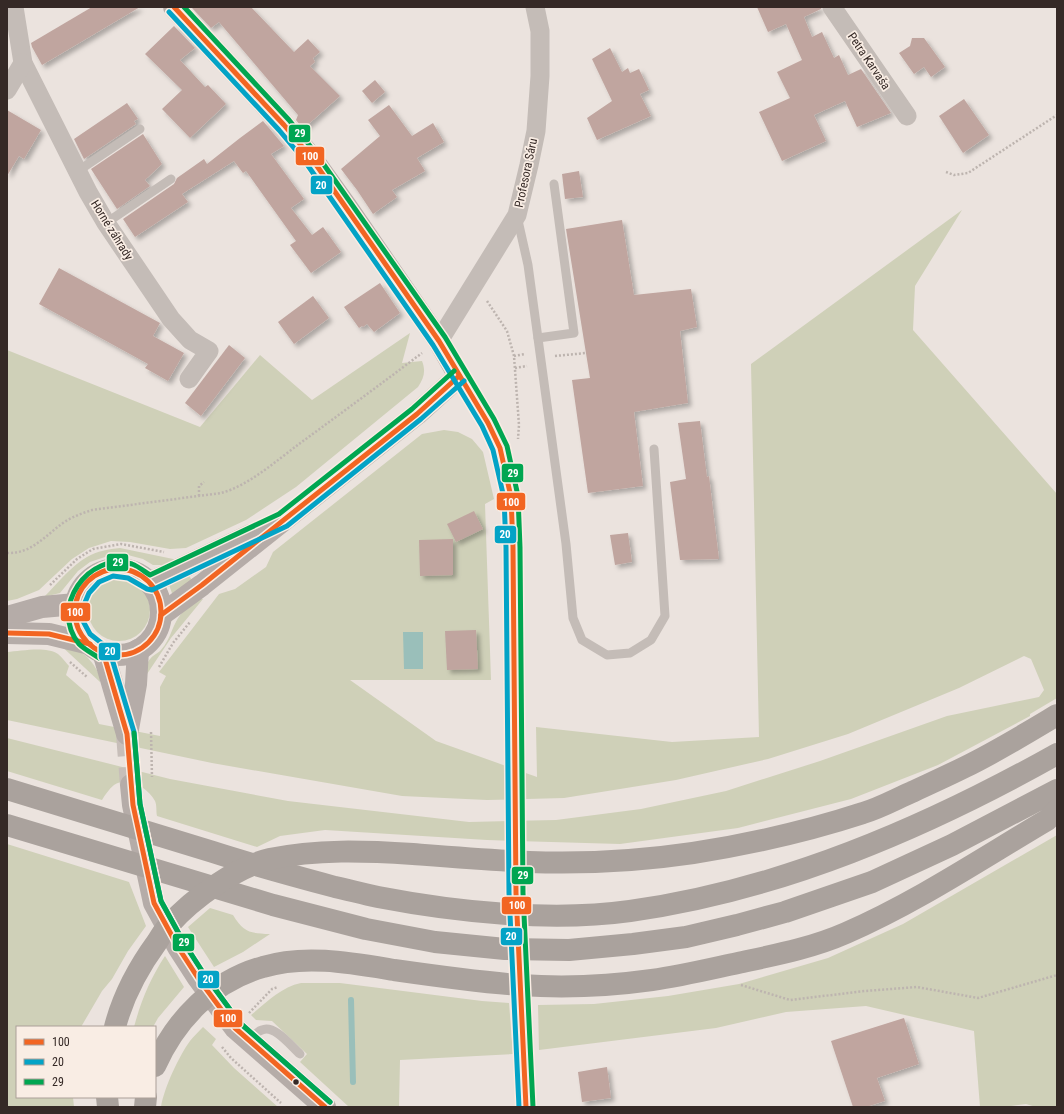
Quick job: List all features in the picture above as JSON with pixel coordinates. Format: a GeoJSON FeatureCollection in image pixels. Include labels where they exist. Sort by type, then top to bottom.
{"type":"FeatureCollection","features":[{"type":"Feature","properties":{"kind":"highway"},"geometry":{"type":"LineString","coordinates":[[115,1026],[120,1009],[130,988],[151,950],[169,925],[192,903],[226,879],[245,868],[269,860],[300,855],[378,852],[531,862],[588,862],[639,860],[744,844],[804,830],[866,813],[966,766],[1057,715]]}},
{"type":"Feature","properties":{"kind":"highway"},"geometry":{"type":"LineString","coordinates":[[7,789],[281,873],[376,897],[442,908],[508,914],[570,915],[628,911],[685,901],[730,892],[775,879],[862,847],[947,811],[1057,754]]}},
{"type":"Feature","properties":{"kind":"highway"},"geometry":{"type":"LineString","coordinates":[[7,825],[273,906],[366,929],[435,942],[505,949],[569,950],[686,937],[784,912],[872,882],[952,845],[1057,790]]}},
{"type":"Feature","properties":{"kind":"highway"},"geometry":{"type":"LineString","coordinates":[[156,1064],[164,1046],[185,1016],[206,997],[238,977],[264,966],[290,962],[322,961],[521,985],[591,986],[653,980],[796,950],[844,934],[914,899],[1047,820],[1057,810]]}},
{"type":"Feature","properties":{"kind":"street","name":"Horné záhrady"},"geometry":{"type":"LineString","coordinates":[[14,7],[23,63],[106,223],[171,318],[190,340],[208,350],[189,379]]}},
{"type":"Feature","properties":{"kind":"street"},"geometry":{"type":"LineString","coordinates":[[174,7],[284,125],[310,156],[346,206],[432,346],[459,376],[488,423],[500,448],[511,497],[515,676],[514,767]]}},
{"type":"Feature","properties":{"kind":"street","name":"Profesora Sáru"},"geometry":{"type":"LineString","coordinates":[[432,346],[473,286],[517,215],[536,131],[540,76],[540,31],[535,7]]}},
{"type":"Feature","properties":{"kind":"street","name":"Petra Karvaša"},"geometry":{"type":"LineString","coordinates":[[832,7],[907,116]]}},
{"type":"Feature","properties":{"kind":"street"},"geometry":{"type":"LineString","coordinates":[[7,90],[23,63]]}},
{"type":"Feature","properties":{"kind":"street"},"geometry":{"type":"LineString","coordinates":[[161,615],[202,585],[416,414],[459,376]]}},
{"type":"Feature","properties":{"kind":"street"},"geometry":{"type":"LineString","coordinates":[[150,583],[283,520]]}},
{"type":"Feature","properties":{"kind":"street"},"geometry":{"type":"LineString","coordinates":[[7,633],[49,634],[97,648],[121,654],[138,650],[154,635],[159,626],[161,615],[159,598],[150,583],[142,576],[128,570],[119,569],[104,571],[95,576],[84,586],[79,594],[76,604],[78,627],[83,636],[97,648],[127,734],[136,684],[138,650]]}},
{"type":"Feature","properties":{"kind":"street"},"geometry":{"type":"LineString","coordinates":[[7,616],[42,607],[76,604]]}},
{"type":"Feature","properties":{"kind":"street"},"geometry":{"type":"LineString","coordinates":[[142,785],[133,805],[154,903],[178,947],[198,978],[235,1028],[325,1107]]}},
{"type":"Feature","properties":{"kind":"street"},"geometry":{"type":"LineString","coordinates":[[516,893],[526,1107]]}},
{"type":"Feature","properties":{"kind":"lane"},"geometry":{"type":"LineString","coordinates":[[78,171],[140,129]]}},
{"type":"Feature","properties":{"kind":"lane"},"geometry":{"type":"LineString","coordinates":[[106,223],[171,179]]}},
{"type":"Feature","properties":{"kind":"lane"},"geometry":{"type":"LineString","coordinates":[[538,338],[574,333],[554,184]]}},
{"type":"Feature","properties":{"kind":"lane"},"geometry":{"type":"LineString","coordinates":[[517,215],[528,265],[566,544],[573,618],[582,640],[607,655],[630,653],[651,640],[665,616],[654,449]]}},
{"type":"Feature","properties":{"kind":"lane"},"geometry":{"type":"LineString","coordinates":[[250,1041],[261,1030],[269,1028],[275,1031],[300,1054]]}},
{"type":"Feature","properties":{"kind":"path"},"geometry":{"type":"LineString","coordinates":[[946,172],[954,176],[968,173],[1057,115]]}},
{"type":"Feature","properties":{"kind":"path"},"geometry":{"type":"LineString","coordinates":[[473,286],[489,304],[507,331],[515,359],[520,426],[518,440]]}},
{"type":"Feature","properties":{"kind":"path"},"geometry":{"type":"LineString","coordinates":[[7,553],[22,552],[33,547],[67,520],[78,514],[92,510],[221,493],[242,485],[432,346]]}},
{"type":"Feature","properties":{"kind":"path"},"geometry":{"type":"LineString","coordinates":[[540,357],[586,353]]}},
{"type":"Feature","properties":{"kind":"path"},"geometry":{"type":"LineString","coordinates":[[199,496],[199,486],[204,482]]}},
{"type":"Feature","properties":{"kind":"path"},"geometry":{"type":"LineString","coordinates":[[50,585],[77,559],[93,549],[120,544],[166,553]]}},
{"type":"Feature","properties":{"kind":"path"},"geometry":{"type":"LineString","coordinates":[[158,670],[173,643],[192,619]]}},
{"type":"Feature","properties":{"kind":"path"},"geometry":{"type":"LineString","coordinates":[[70,661],[93,682]]}},
{"type":"Feature","properties":{"kind":"path"},"geometry":{"type":"LineString","coordinates":[[142,785],[151,730]]}},
{"type":"Feature","properties":{"kind":"path"},"geometry":{"type":"LineString","coordinates":[[734,986],[742,985],[790,1000],[865,990],[917,987],[978,998],[1057,976]]}},
{"type":"Feature","properties":{"kind":"path"},"geometry":{"type":"LineString","coordinates":[[220,1044],[231,1058],[281,1103]]}},
{"type":"Feature","properties":{"kind":"green space"},"geometry":{"type":"Polygon","coordinates":[[[962,210],[915,286],[913,330],[1057,494],[1057,698],[1030,714],[1030,716],[938,765],[851,799],[738,828],[620,844],[487,840],[325,830],[280,836],[257,847],[157,816],[156,803],[152,796],[143,788],[131,783],[125,782],[114,785],[102,800],[7,771],[7,738],[170,779],[288,801],[469,822],[556,820],[641,809],[726,791],[820,761],[947,716],[1039,697],[1044,690],[1031,659],[1024,656],[959,688],[848,734],[768,759],[676,780],[564,798],[487,800],[402,796],[212,763],[7,720],[7,652],[47,650],[58,654],[69,666],[66,675],[88,694],[99,724],[160,736],[160,687],[166,676],[159,672],[219,594],[235,589],[266,567],[273,552],[422,434],[444,430],[458,432],[472,439],[483,452],[494,499],[485,504],[491,680],[350,680],[436,741],[537,777],[536,727],[672,742],[759,737],[751,364],[962,210]]]}},
{"type":"Feature","properties":{"kind":"green space"},"geometry":{"type":"Polygon","coordinates":[[[410,333],[402,363],[422,361],[424,374],[418,387],[296,487],[246,520],[186,548],[170,549],[130,542],[111,541],[89,548],[72,559],[39,590],[17,599],[7,601],[7,350],[200,427],[260,355],[312,400],[410,333]]]}},
{"type":"Feature","properties":{"kind":"green space"},"geometry":{"type":"Polygon","coordinates":[[[120,548],[178,560],[168,565],[153,565],[143,559],[124,554],[108,556],[90,562],[78,571],[60,593],[44,597],[70,570],[81,561],[99,552],[120,548]]]}},
{"type":"Feature","properties":{"kind":"green space"},"geometry":{"type":"Polygon","coordinates":[[[188,574],[193,582],[173,596],[168,582],[188,574]]]}},
{"type":"Feature","properties":{"kind":"green space"},"geometry":{"type":"Polygon","coordinates":[[[119,579],[131,581],[141,588],[148,598],[150,610],[148,622],[141,632],[131,639],[119,641],[107,639],[97,632],[90,622],[88,610],[90,598],[97,588],[107,581],[119,579]]]}},
{"type":"Feature","properties":{"kind":"green space"},"geometry":{"type":"Polygon","coordinates":[[[200,599],[203,599],[171,638],[145,677],[145,670],[148,662],[164,646],[178,618],[185,610],[200,599]]]}},
{"type":"Feature","properties":{"kind":"green space"},"geometry":{"type":"Polygon","coordinates":[[[56,641],[85,655],[97,670],[100,682],[56,641]]]}},
{"type":"Feature","properties":{"kind":"green space"},"geometry":{"type":"Polygon","coordinates":[[[1057,835],[1057,1107],[1036,1107],[1026,1104],[1004,1107],[980,1107],[974,1031],[866,1006],[786,1012],[716,1028],[539,1050],[538,1005],[594,1004],[668,996],[739,984],[828,958],[903,924],[1057,835]]]}},
{"type":"Feature","properties":{"kind":"green space"},"geometry":{"type":"Polygon","coordinates":[[[7,844],[129,882],[146,926],[128,951],[112,979],[102,991],[82,1026],[16,1026],[16,1098],[73,1098],[74,1107],[7,1107],[7,844]]]}},
{"type":"Feature","properties":{"kind":"green space"},"geometry":{"type":"Polygon","coordinates":[[[210,908],[233,915],[244,929],[248,931],[270,934],[243,952],[214,967],[188,927],[210,908]]]}},
{"type":"Feature","properties":{"kind":"green space"},"geometry":{"type":"Polygon","coordinates":[[[165,956],[184,987],[158,1018],[154,1026],[134,1026],[146,990],[165,956]]]}},
{"type":"Feature","properties":{"kind":"green space"},"geometry":{"type":"Polygon","coordinates":[[[301,983],[340,983],[509,1003],[513,1054],[400,1060],[399,1107],[349,1107],[300,1062],[307,1054],[272,1021],[256,1020],[251,1015],[280,992],[301,983]]]}},
{"type":"Feature","properties":{"kind":"green space"},"geometry":{"type":"Polygon","coordinates":[[[203,1027],[216,1039],[212,1045],[234,1068],[278,1107],[161,1107],[165,1091],[177,1063],[190,1041],[203,1027]]]}},
{"type":"Feature","properties":{"kind":"water"},"geometry":{"type":"Polygon","coordinates":[[[403,632],[423,632],[423,669],[404,669],[403,632]]]}},
{"type":"Feature","properties":{"kind":"building"},"geometry":{"type":"Polygon","coordinates":[[[92,7],[140,7],[42,65],[31,43],[92,7]]]}},
{"type":"Feature","properties":{"kind":"building"},"geometry":{"type":"Polygon","coordinates":[[[251,7],[294,52],[308,39],[320,52],[313,58],[315,62],[310,66],[340,96],[303,129],[296,120],[298,115],[219,22],[211,28],[192,8],[251,7]]]}},
{"type":"Feature","properties":{"kind":"building"},"geometry":{"type":"Polygon","coordinates":[[[757,7],[821,7],[821,9],[804,17],[812,37],[822,32],[834,58],[839,55],[848,75],[861,69],[891,113],[857,127],[845,101],[814,115],[826,141],[782,161],[759,112],[790,98],[777,72],[802,60],[786,24],[768,32],[757,7]]]}},
{"type":"Feature","properties":{"kind":"building"},"geometry":{"type":"Polygon","coordinates":[[[174,26],[195,48],[180,60],[205,87],[208,85],[226,104],[190,138],[162,109],[182,90],[145,54],[174,26]]]}},
{"type":"Feature","properties":{"kind":"building"},"geometry":{"type":"Polygon","coordinates":[[[912,38],[924,38],[945,67],[931,77],[924,67],[914,74],[899,53],[910,46],[912,38]]]}},
{"type":"Feature","properties":{"kind":"building"},"geometry":{"type":"Polygon","coordinates":[[[610,48],[622,72],[628,68],[630,73],[639,69],[649,90],[640,94],[651,116],[597,140],[587,118],[612,101],[592,59],[610,48]]]}},
{"type":"Feature","properties":{"kind":"building"},"geometry":{"type":"Polygon","coordinates":[[[375,80],[385,92],[372,103],[362,91],[375,80]]]}},
{"type":"Feature","properties":{"kind":"building"},"geometry":{"type":"Polygon","coordinates":[[[964,99],[989,135],[963,153],[939,116],[964,99]]]}},
{"type":"Feature","properties":{"kind":"building"},"geometry":{"type":"Polygon","coordinates":[[[127,103],[138,119],[134,121],[136,124],[84,159],[74,139],[127,103]]]}},
{"type":"Feature","properties":{"kind":"building"},"geometry":{"type":"Polygon","coordinates":[[[389,105],[412,136],[433,123],[444,142],[417,158],[425,171],[392,190],[397,197],[373,214],[341,169],[380,136],[368,120],[389,105]]]}},
{"type":"Feature","properties":{"kind":"building"},"geometry":{"type":"Polygon","coordinates":[[[7,110],[41,130],[24,159],[19,156],[7,176],[7,110]]]}},
{"type":"Feature","properties":{"kind":"building"},"geometry":{"type":"Polygon","coordinates":[[[263,121],[284,146],[271,154],[304,199],[291,208],[312,235],[323,227],[341,252],[311,273],[290,245],[296,241],[246,171],[243,173],[234,161],[182,194],[188,202],[135,237],[123,219],[174,184],[177,178],[204,159],[207,164],[263,121]]]}},
{"type":"Feature","properties":{"kind":"building"},"geometry":{"type":"Polygon","coordinates":[[[143,134],[162,164],[145,180],[150,186],[117,209],[91,169],[143,134]]]}},
{"type":"Feature","properties":{"kind":"building"},"geometry":{"type":"Polygon","coordinates":[[[579,171],[583,197],[565,199],[562,174],[579,171]]]}},
{"type":"Feature","properties":{"kind":"building"},"geometry":{"type":"Polygon","coordinates":[[[622,220],[634,295],[691,289],[697,327],[680,331],[688,403],[634,412],[643,486],[588,493],[572,380],[590,378],[566,229],[622,220]]]}},
{"type":"Feature","properties":{"kind":"building"},"geometry":{"type":"Polygon","coordinates":[[[59,268],[160,323],[153,336],[184,353],[168,381],[145,368],[148,364],[39,304],[59,268]]]}},
{"type":"Feature","properties":{"kind":"building"},"geometry":{"type":"Polygon","coordinates":[[[380,283],[400,313],[374,332],[367,324],[359,328],[344,307],[380,283]]]}},
{"type":"Feature","properties":{"kind":"building"},"geometry":{"type":"Polygon","coordinates":[[[313,296],[329,318],[294,344],[278,322],[313,296]]]}},
{"type":"Feature","properties":{"kind":"building"},"geometry":{"type":"Polygon","coordinates":[[[229,345],[245,358],[201,416],[185,403],[229,345]]]}},
{"type":"Feature","properties":{"kind":"building"},"geometry":{"type":"Polygon","coordinates":[[[700,421],[707,477],[709,476],[719,559],[680,560],[670,482],[686,479],[678,423],[700,421]]]}},
{"type":"Feature","properties":{"kind":"building"},"geometry":{"type":"Polygon","coordinates":[[[474,511],[483,529],[456,542],[447,524],[474,511]]]}},
{"type":"Feature","properties":{"kind":"building"},"geometry":{"type":"Polygon","coordinates":[[[628,533],[632,562],[615,565],[610,535],[628,533]]]}},
{"type":"Feature","properties":{"kind":"building"},"geometry":{"type":"Polygon","coordinates":[[[453,539],[453,575],[420,576],[419,540],[453,539]]]}},
{"type":"Feature","properties":{"kind":"building"},"geometry":{"type":"Polygon","coordinates":[[[476,630],[478,669],[447,670],[445,631],[476,630]]]}},
{"type":"Feature","properties":{"kind":"building"},"geometry":{"type":"Polygon","coordinates":[[[904,1018],[919,1064],[877,1078],[885,1101],[866,1107],[853,1107],[831,1041],[904,1018]]]}},
{"type":"Feature","properties":{"kind":"building"},"geometry":{"type":"Polygon","coordinates":[[[607,1067],[611,1098],[582,1102],[578,1072],[607,1067]]]}},
{"type":"Feature","properties":{"kind":"waterway"},"geometry":{"type":"LineString","coordinates":[[351,1000],[353,1082]]}},
{"type":"Feature","properties":{"kind":"tunnel"},"geometry":{"type":"LineString","coordinates":[[127,734],[131,785]]}},
{"type":"Feature","properties":{"kind":"tunnel"},"geometry":{"type":"LineString","coordinates":[[514,767],[516,893]]}},
{"type":"Feature","properties":{"kind":"transit line","name":"100"},"geometry":{"type":"LineString","coordinates":[[174,7],[284,125],[310,156],[439,341],[488,423],[500,448],[511,497],[513,547],[516,893],[526,1107]]}},
{"type":"Feature","properties":{"kind":"transit line","name":"29"},"geometry":{"type":"LineString","coordinates":[[184,7],[289,120],[315,152],[445,337],[494,419],[507,446],[518,496],[520,547],[523,893],[533,1107]]}},
{"type":"Feature","properties":{"kind":"transit line","name":"20"},"geometry":{"type":"LineString","coordinates":[[169,12],[279,130],[304,160],[433,345],[482,426],[493,450],[504,498],[506,547],[509,893],[519,1107]]}},
{"type":"Feature","properties":{"kind":"transit line","name":"29"},"geometry":{"type":"LineString","coordinates":[[99,658],[79,644],[71,630],[68,614],[71,599],[78,586],[88,574],[101,566],[116,562],[132,564],[150,575],[279,514],[412,409],[454,371]]}},
{"type":"Feature","properties":{"kind":"transit line","name":"100"},"geometry":{"type":"LineString","coordinates":[[161,615],[202,585],[417,414],[459,376]]}},
{"type":"Feature","properties":{"kind":"transit line","name":"20"},"geometry":{"type":"LineString","coordinates":[[330,1102],[240,1023],[204,974],[184,943],[161,901],[140,804],[134,732],[109,649],[90,634],[83,621],[83,607],[89,593],[99,582],[113,576],[128,578],[147,589],[152,590],[287,526],[421,419],[464,381]]}},
{"type":"Feature","properties":{"kind":"transit line","name":"100"},"geometry":{"type":"LineString","coordinates":[[118,569],[126,570],[142,576],[154,588],[160,604],[161,612],[160,620],[154,636],[142,648],[126,654],[118,655],[110,654],[94,648],[82,636],[76,620],[75,612],[76,604],[82,588],[94,576],[110,570],[118,569]]}},
{"type":"Feature","properties":{"kind":"transit line","name":"100"},"geometry":{"type":"LineString","coordinates":[[7,633],[49,634],[90,644]]}},
{"type":"Feature","properties":{"kind":"transit line","name":"100"},"geometry":{"type":"LineString","coordinates":[[103,652],[127,734],[133,805],[154,903],[178,947],[198,978],[235,1028],[325,1107]]}},
{"type":"Feature","properties":{"kind":"transit line","name":"29"},"geometry":{"type":"LineString","coordinates":[[134,733],[140,804],[161,901],[184,943],[204,974],[240,1023],[330,1102]]}}]}
